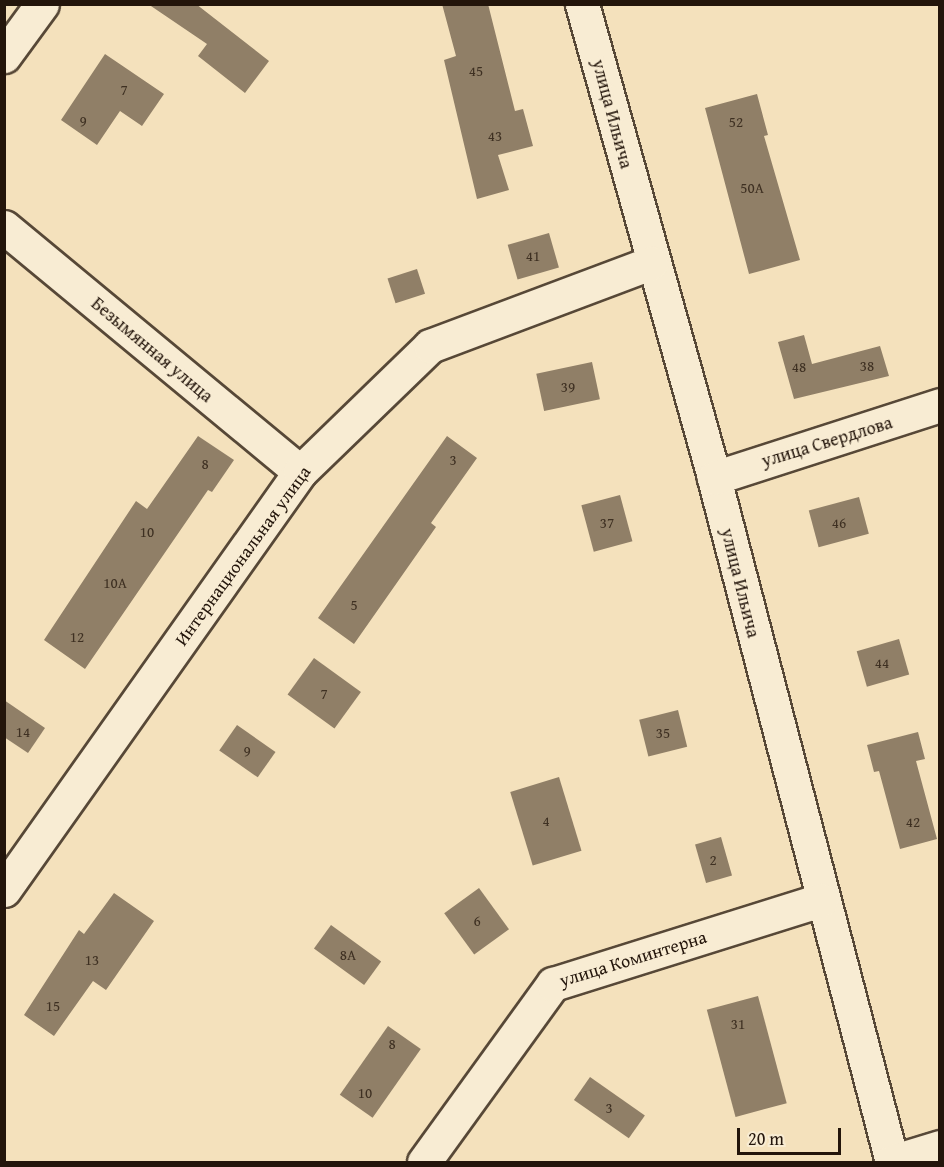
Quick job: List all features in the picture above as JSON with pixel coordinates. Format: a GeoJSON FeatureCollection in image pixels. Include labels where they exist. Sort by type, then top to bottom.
{"type":"FeatureCollection","features":[{"type":"Feature","properties":{"kind":"street"},"geometry":{"type":"LineString","coordinates":[[4,56],[42,4]]}},
{"type":"Feature","properties":{"kind":"street","name":"улица Ильича"},"geometry":{"type":"LineString","coordinates":[[582,4],[651,263],[714,478],[821,900],[892,1162]]}},
{"type":"Feature","properties":{"kind":"street","name":"Безымянная улица"},"geometry":{"type":"LineString","coordinates":[[4,227],[300,472]]}},
{"type":"Feature","properties":{"kind":"street","name":"Интернациональная улица"},"geometry":{"type":"LineString","coordinates":[[4,890],[300,472],[430,346],[651,263]]}},
{"type":"Feature","properties":{"kind":"street","name":"улица Свердлова"},"geometry":{"type":"LineString","coordinates":[[714,478],[939,405]]}},
{"type":"Feature","properties":{"kind":"street","name":"улица Коминтерна"},"geometry":{"type":"LineString","coordinates":[[424,1162],[553,984],[821,900]]}},
{"type":"Feature","properties":{"kind":"street"},"geometry":{"type":"LineString","coordinates":[[892,1162],[939,1147]]}},
{"type":"Feature","properties":{"kind":"building"},"geometry":{"type":"Polygon","coordinates":[[[148,4],[196,4],[269,61],[245,93],[198,56],[207,44],[148,4]]]}},
{"type":"Feature","properties":{"kind":"building"},"geometry":{"type":"Polygon","coordinates":[[[442,4],[488,4],[515,111],[523,109],[533,146],[498,155],[509,190],[477,199],[444,60],[456,56],[442,4]]]}},
{"type":"Feature","properties":{"kind":"building"},"geometry":{"type":"Polygon","coordinates":[[[105,54],[164,94],[142,126],[120,111],[97,145],[61,120],[105,54]]]}},
{"type":"Feature","properties":{"kind":"building"},"geometry":{"type":"Polygon","coordinates":[[[757,94],[768,135],[764,136],[800,260],[749,274],[705,108],[757,94]]]}},
{"type":"Feature","properties":{"kind":"building"},"geometry":{"type":"Polygon","coordinates":[[[549,233],[559,268],[518,279],[508,245],[549,233]]]}},
{"type":"Feature","properties":{"kind":"building"},"geometry":{"type":"Polygon","coordinates":[[[417,269],[425,294],[396,303],[388,279],[417,269]]]}},
{"type":"Feature","properties":{"kind":"building"},"geometry":{"type":"Polygon","coordinates":[[[804,335],[812,364],[880,346],[889,376],[794,399],[778,342],[804,335]]]}},
{"type":"Feature","properties":{"kind":"building"},"geometry":{"type":"Polygon","coordinates":[[[592,362],[600,399],[544,411],[536,374],[592,362]]]}},
{"type":"Feature","properties":{"kind":"building"},"geometry":{"type":"Polygon","coordinates":[[[198,436],[234,460],[212,492],[208,490],[85,669],[44,640],[136,501],[147,509],[198,436]]]}},
{"type":"Feature","properties":{"kind":"building"},"geometry":{"type":"Polygon","coordinates":[[[447,436],[477,458],[431,523],[436,527],[354,644],[318,618],[447,436]]]}},
{"type":"Feature","properties":{"kind":"building"},"geometry":{"type":"Polygon","coordinates":[[[620,495],[632,541],[594,552],[581,505],[620,495]]]}},
{"type":"Feature","properties":{"kind":"building"},"geometry":{"type":"Polygon","coordinates":[[[859,497],[869,534],[819,547],[809,510],[859,497]]]}},
{"type":"Feature","properties":{"kind":"building"},"geometry":{"type":"Polygon","coordinates":[[[899,639],[909,675],[867,687],[857,651],[899,639]]]}},
{"type":"Feature","properties":{"kind":"building"},"geometry":{"type":"Polygon","coordinates":[[[314,658],[361,692],[334,728],[288,694],[314,658]]]}},
{"type":"Feature","properties":{"kind":"building"},"geometry":{"type":"Polygon","coordinates":[[[4,700],[45,728],[28,753],[4,737],[4,700]]]}},
{"type":"Feature","properties":{"kind":"building"},"geometry":{"type":"Polygon","coordinates":[[[678,710],[687,747],[648,757],[639,720],[678,710]]]}},
{"type":"Feature","properties":{"kind":"building"},"geometry":{"type":"Polygon","coordinates":[[[237,725],[276,752],[258,777],[219,750],[237,725]]]}},
{"type":"Feature","properties":{"kind":"building"},"geometry":{"type":"Polygon","coordinates":[[[918,732],[925,759],[916,761],[937,839],[900,849],[879,771],[874,772],[867,745],[918,732]]]}},
{"type":"Feature","properties":{"kind":"building"},"geometry":{"type":"Polygon","coordinates":[[[559,777],[582,851],[533,866],[510,792],[559,777]]]}},
{"type":"Feature","properties":{"kind":"building"},"geometry":{"type":"Polygon","coordinates":[[[721,837],[732,875],[706,883],[695,844],[721,837]]]}},
{"type":"Feature","properties":{"kind":"building"},"geometry":{"type":"Polygon","coordinates":[[[479,888],[509,929],[474,955],[444,913],[479,888]]]}},
{"type":"Feature","properties":{"kind":"building"},"geometry":{"type":"Polygon","coordinates":[[[114,893],[154,921],[106,990],[93,981],[54,1036],[24,1015],[79,930],[84,934],[114,893]]]}},
{"type":"Feature","properties":{"kind":"building"},"geometry":{"type":"Polygon","coordinates":[[[331,925],[381,961],[364,985],[314,948],[331,925]]]}},
{"type":"Feature","properties":{"kind":"building"},"geometry":{"type":"Polygon","coordinates":[[[758,996],[787,1103],[736,1117],[707,1010],[758,996]]]}},
{"type":"Feature","properties":{"kind":"building"},"geometry":{"type":"Polygon","coordinates":[[[388,1026],[421,1049],[373,1118],[340,1095],[388,1026]]]}},
{"type":"Feature","properties":{"kind":"building"},"geometry":{"type":"Polygon","coordinates":[[[590,1077],[645,1115],[629,1138],[574,1100],[590,1077]]]}}]}
